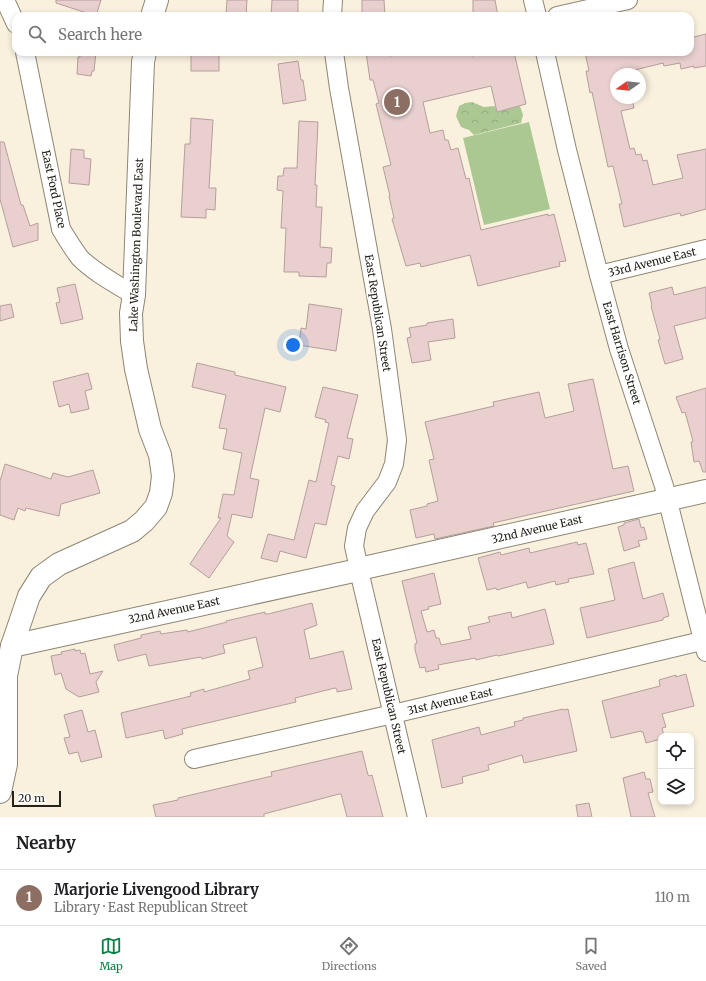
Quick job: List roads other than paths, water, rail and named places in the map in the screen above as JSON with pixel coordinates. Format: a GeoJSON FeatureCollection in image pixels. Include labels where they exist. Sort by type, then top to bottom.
{"type":"FeatureCollection","features":[{"type":"Feature","properties":{"kind":"main road"},"geometry":{"type":"LineString","coordinates":[[153,12],[157,0]]}},
{"type":"Feature","properties":{"kind":"main road","name":"Lake Washington Boulevard East"},"geometry":{"type":"LineString","coordinates":[[0,792],[6,764],[6,644],[29,596],[41,577],[59,564],[132,532],[156,507],[161,493],[163,476],[160,455],[150,429],[136,369],[132,341],[131,313],[134,295],[145,56]]}},
{"type":"Feature","properties":{"kind":"main road","name":"32nd Avenue East"},"geometry":{"type":"LineString","coordinates":[[6,644],[359,570],[706,491]]}},
{"type":"Feature","properties":{"kind":"street"},"geometry":{"type":"LineString","coordinates":[[5,0],[12,15]]}},
{"type":"Feature","properties":{"kind":"street"},"geometry":{"type":"LineString","coordinates":[[332,12],[333,0]]}},
{"type":"Feature","properties":{"kind":"street"},"geometry":{"type":"LineString","coordinates":[[533,0],[536,12]]}},
{"type":"Feature","properties":{"kind":"street"},"geometry":{"type":"LineString","coordinates":[[575,12],[628,0]]}},
{"type":"Feature","properties":{"kind":"street","name":"East Ford Place"},"geometry":{"type":"LineString","coordinates":[[26,56],[61,229],[80,258],[98,273],[134,295]]}},
{"type":"Feature","properties":{"kind":"street","name":"East Republican Street"},"geometry":{"type":"LineString","coordinates":[[335,56],[382,329],[397,440],[394,464],[387,482],[365,512],[356,528],[354,546],[417,817]]}},
{"type":"Feature","properties":{"kind":"street","name":"East Harrison Street"},"geometry":{"type":"LineString","coordinates":[[546,56],[567,150],[599,275],[619,349],[668,500],[705,645]]}},
{"type":"Feature","properties":{"kind":"street","name":"33rd Avenue East"},"geometry":{"type":"LineString","coordinates":[[599,275],[706,249]]}},
{"type":"Feature","properties":{"kind":"street","name":"31st Avenue East"},"geometry":{"type":"LineString","coordinates":[[194,759],[705,645]]}},
{"type":"Feature","properties":{"kind":"place","name":"Marjorie Livengood Library"},"geometry":{"type":"Point","coordinates":[397,102]}}]}
